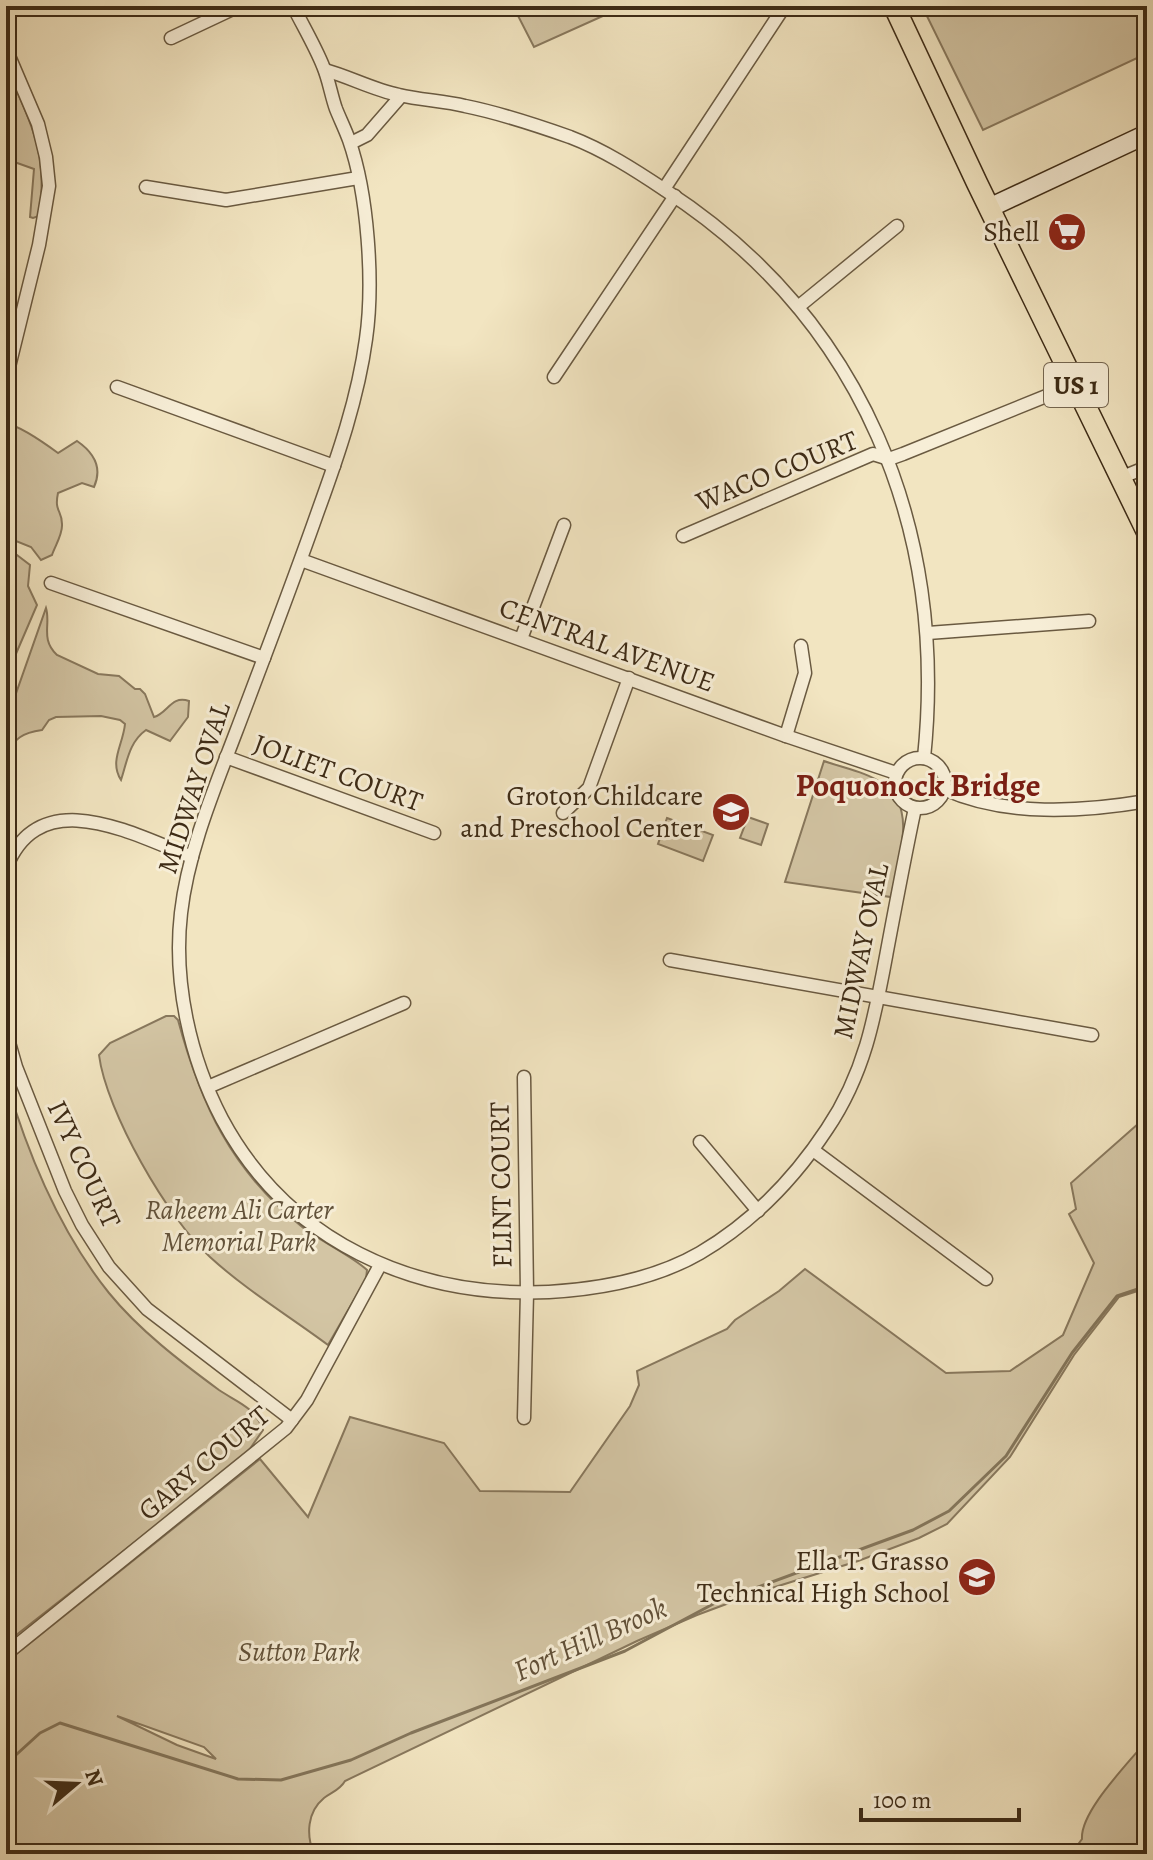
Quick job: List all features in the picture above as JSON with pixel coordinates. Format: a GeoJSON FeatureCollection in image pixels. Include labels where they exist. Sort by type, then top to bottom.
{"type":"FeatureCollection","features":[{"type":"Feature","properties":{"kind":"main road","name":"US 1"},"geometry":{"type":"LineString","coordinates":[[894,6],[1147,532]]}},
{"type":"Feature","properties":{"kind":"main road"},"geometry":{"type":"LineString","coordinates":[[989,208],[1147,134]]}},
{"type":"Feature","properties":{"kind":"street"},"geometry":{"type":"LineString","coordinates":[[171,38],[239,6]]}},
{"type":"Feature","properties":{"kind":"street","name":"MIDWAY OVAL"},"geometry":{"type":"LineString","coordinates":[[293,6],[325,70],[337,111],[351,143],[367,231],[367,337],[352,406],[334,466],[226,757],[192,857],[181,914],[179,961],[188,1021],[208,1087],[236,1143],[274,1190],[327,1233],[380,1265],[437,1283],[497,1292],[581,1290],[626,1282],[697,1255],[758,1211],[813,1150],[853,1082],[871,1036],[915,808]]}},
{"type":"Feature","properties":{"kind":"street"},"geometry":{"type":"LineString","coordinates":[[554,377],[784,7]]}},
{"type":"Feature","properties":{"kind":"street"},"geometry":{"type":"LineString","coordinates":[[6,49],[38,124],[49,186],[39,245],[6,379]]}},
{"type":"Feature","properties":{"kind":"street"},"geometry":{"type":"LineString","coordinates":[[325,70],[401,96],[465,106],[572,138],[630,167],[702,214],[737,243],[798,307],[829,349],[860,401],[889,459],[907,513],[921,574],[928,633],[924,758]]}},
{"type":"Feature","properties":{"kind":"street"},"geometry":{"type":"LineString","coordinates":[[351,143],[367,135],[401,96]]}},
{"type":"Feature","properties":{"kind":"street"},"geometry":{"type":"LineString","coordinates":[[146,187],[226,200],[358,178]]}},
{"type":"Feature","properties":{"kind":"street"},"geometry":{"type":"LineString","coordinates":[[798,307],[897,226]]}},
{"type":"Feature","properties":{"kind":"street","name":"WACO COURT"},"geometry":{"type":"LineString","coordinates":[[683,536],[873,454],[889,459],[1076,384]]}},
{"type":"Feature","properties":{"kind":"street"},"geometry":{"type":"LineString","coordinates":[[117,387],[334,466]]}},
{"type":"Feature","properties":{"kind":"street"},"geometry":{"type":"LineString","coordinates":[[1120,478],[1147,467]]}},
{"type":"Feature","properties":{"kind":"street"},"geometry":{"type":"LineString","coordinates":[[521,639],[564,525]]}},
{"type":"Feature","properties":{"kind":"street","name":"CENTRAL AVENUE"},"geometry":{"type":"LineString","coordinates":[[301,560],[896,773]]}},
{"type":"Feature","properties":{"kind":"street"},"geometry":{"type":"LineString","coordinates":[[51,583],[264,658]]}},
{"type":"Feature","properties":{"kind":"street"},"geometry":{"type":"LineString","coordinates":[[928,633],[1089,621]]}},
{"type":"Feature","properties":{"kind":"street"},"geometry":{"type":"LineString","coordinates":[[786,736],[805,673],[801,646]]}},
{"type":"Feature","properties":{"kind":"street"},"geometry":{"type":"LineString","coordinates":[[563,813],[589,788],[629,678]]}},
{"type":"Feature","properties":{"kind":"street","name":"JOLIET COURT"},"geometry":{"type":"LineString","coordinates":[[226,757],[434,833]]}},
{"type":"Feature","properties":{"kind":"street"},"geometry":{"type":"LineString","coordinates":[[924,758],[941,769],[944,789],[931,806],[915,808],[905,804],[897,795],[894,780],[906,762],[924,758]]}},
{"type":"Feature","properties":{"kind":"street"},"geometry":{"type":"LineString","coordinates":[[944,789],[962,797],[1017,808],[1072,809],[1147,801]]}},
{"type":"Feature","properties":{"kind":"street"},"geometry":{"type":"LineString","coordinates":[[6,868],[13,854],[30,835],[51,823],[73,819],[92,820],[192,857]]}},
{"type":"Feature","properties":{"kind":"street"},"geometry":{"type":"LineString","coordinates":[[670,960],[1092,1035]]}},
{"type":"Feature","properties":{"kind":"street"},"geometry":{"type":"LineString","coordinates":[[208,1087],[404,1003]]}},
{"type":"Feature","properties":{"kind":"street","name":"IVY COURT"},"geometry":{"type":"LineString","coordinates":[[6,1032],[16,1067],[65,1191],[109,1267],[147,1309],[292,1420]]}},
{"type":"Feature","properties":{"kind":"street","name":"FLINT COURT"},"geometry":{"type":"LineString","coordinates":[[524,1077],[527,1293],[524,1418]]}},
{"type":"Feature","properties":{"kind":"street"},"geometry":{"type":"LineString","coordinates":[[700,1142],[758,1211]]}},
{"type":"Feature","properties":{"kind":"street"},"geometry":{"type":"LineString","coordinates":[[813,1150],[986,1279]]}},
{"type":"Feature","properties":{"kind":"street","name":"GARY COURT"},"geometry":{"type":"LineString","coordinates":[[6,1654],[272,1442],[307,1400],[380,1265]]}},
{"type":"Feature","properties":{"kind":"green space"},"geometry":{"type":"Polygon","coordinates":[[[513,6],[625,6],[534,47],[513,6]]]}},
{"type":"Feature","properties":{"kind":"green space"},"geometry":{"type":"Polygon","coordinates":[[[922,6],[1147,6],[1147,72],[1137,58],[983,130],[922,6]]]}},
{"type":"Feature","properties":{"kind":"green space"},"geometry":{"type":"Polygon","coordinates":[[[6,66],[30,122],[39,155],[39,216],[33,218],[30,217],[34,169],[6,159],[6,66]]]}},
{"type":"Feature","properties":{"kind":"green space"},"geometry":{"type":"Polygon","coordinates":[[[6,423],[26,431],[58,453],[77,441],[92,455],[97,467],[94,487],[82,483],[58,493],[61,532],[52,555],[41,560],[31,547],[6,537],[6,423]]]}},
{"type":"Feature","properties":{"kind":"green space"},"geometry":{"type":"Polygon","coordinates":[[[13,552],[30,565],[28,586],[37,605],[6,677],[6,553],[13,552]]]}},
{"type":"Feature","properties":{"kind":"green space"},"geometry":{"type":"Polygon","coordinates":[[[46,608],[47,637],[57,655],[98,674],[119,676],[135,689],[140,689],[154,717],[178,700],[189,701],[188,717],[170,741],[146,730],[140,735],[129,753],[121,780],[116,759],[125,724],[120,720],[101,716],[56,717],[49,720],[42,730],[20,737],[6,755],[6,722],[46,608]]]}},
{"type":"Feature","properties":{"kind":"green space"},"geometry":{"type":"Polygon","coordinates":[[[824,761],[877,780],[894,794],[903,821],[903,837],[891,897],[785,882],[824,761]]]}},
{"type":"Feature","properties":{"kind":"green space"},"geometry":{"type":"Polygon","coordinates":[[[748,817],[768,824],[761,845],[740,838],[748,817]]]}},
{"type":"Feature","properties":{"kind":"green space"},"geometry":{"type":"Polygon","coordinates":[[[667,818],[713,835],[703,861],[658,844],[667,818]]]}},
{"type":"Feature","properties":{"kind":"green space","name":"Raheem Ali Carter Memorial Park"},"geometry":{"type":"Polygon","coordinates":[[[166,1016],[174,1016],[178,1020],[209,1108],[237,1159],[255,1182],[301,1226],[367,1270],[366,1279],[328,1345],[238,1281],[193,1240],[158,1191],[126,1134],[113,1105],[99,1055],[110,1043],[166,1016]]]}},
{"type":"Feature","properties":{"kind":"green space"},"geometry":{"type":"Polygon","coordinates":[[[6,1080],[47,1192],[91,1269],[121,1307],[147,1333],[219,1390],[243,1404],[258,1419],[263,1430],[245,1456],[6,1643],[6,1080]]]}},
{"type":"Feature","properties":{"kind":"green space","name":"Sutton Park"},"geometry":{"type":"Polygon","coordinates":[[[1147,1116],[1147,1288],[1119,1297],[1074,1355],[1010,1457],[947,1524],[858,1561],[697,1615],[345,1781],[318,1804],[311,1817],[309,1832],[314,1854],[6,1854],[6,1670],[14,1656],[260,1459],[308,1517],[350,1417],[444,1443],[480,1491],[570,1492],[630,1406],[639,1385],[637,1371],[727,1329],[805,1269],[946,1373],[1010,1371],[1063,1335],[1094,1263],[1069,1214],[1076,1209],[1071,1183],[1147,1116]],[[117,1716],[177,1745],[216,1759],[204,1747],[117,1716]]]}},
{"type":"Feature","properties":{"kind":"green space"},"geometry":{"type":"Polygon","coordinates":[[[1147,1740],[1147,1841],[1118,1854],[1071,1854],[1082,1839],[1083,1828],[1097,1801],[1147,1740]]]}},
{"type":"Feature","properties":{"kind":"waterway","name":"Fort Hill Brook"},"geometry":{"type":"LineString","coordinates":[[6,1764],[40,1733],[60,1723],[238,1779],[281,1780],[351,1760],[411,1733],[625,1651],[715,1603],[913,1530],[949,1511],[1006,1456],[1072,1353],[1117,1296],[1147,1286]]}},
{"type":"Feature","properties":{"kind":"place","name":"Shell"},"geometry":{"type":"Point","coordinates":[1067,232]}},
{"type":"Feature","properties":{"kind":"place","name":"Groton Childcare and Preschool Center"},"geometry":{"type":"Point","coordinates":[731,812]}},
{"type":"Feature","properties":{"kind":"place","name":"Ella T. Grasso Technical High School"},"geometry":{"type":"Point","coordinates":[977,1577]}},
{"type":"Feature","properties":{"kind":"district","name":"Poquonock Bridge"},"geometry":{"type":"Point","coordinates":[918,785]}}]}
